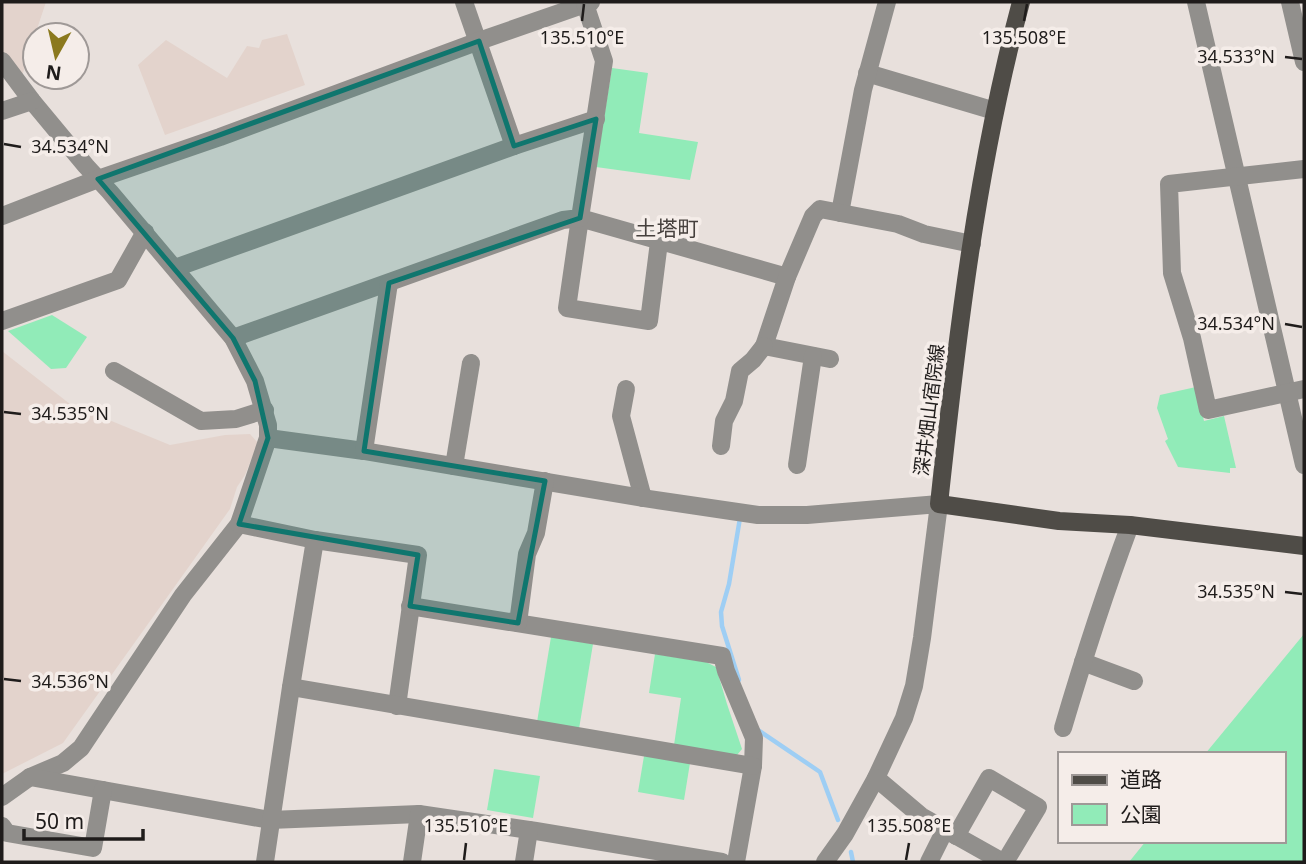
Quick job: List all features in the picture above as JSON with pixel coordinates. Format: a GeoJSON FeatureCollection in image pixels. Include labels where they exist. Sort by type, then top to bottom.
{"type":"FeatureCollection","features":[{"type":"Feature","properties":{"kind":"main road","name":"深井畑山宿院線"},"geometry":{"type":"LineString","coordinates":[[1021,2],[995,111],[972,244],[954,366],[939,504],[1059,521],[1130,526],[1304,546]]}},
{"type":"Feature","properties":{"kind":"street"},"geometry":{"type":"LineString","coordinates":[[464,2],[514,146]]}},
{"type":"Feature","properties":{"kind":"street"},"geometry":{"type":"LineString","coordinates":[[840,213],[867,73],[887,2]]}},
{"type":"Feature","properties":{"kind":"street"},"geometry":{"type":"LineString","coordinates":[[1196,2],[1237,176],[1296,391],[1304,465]]}},
{"type":"Feature","properties":{"kind":"street"},"geometry":{"type":"LineString","coordinates":[[1290,2],[1304,62]]}},
{"type":"Feature","properties":{"kind":"street"},"geometry":{"type":"LineString","coordinates":[[2,216],[588,3],[604,61],[567,308],[649,321],[659,242]]}},
{"type":"Feature","properties":{"kind":"street"},"geometry":{"type":"LineString","coordinates":[[2,61],[86,166],[233,338],[255,381],[268,425],[268,438],[239,524],[183,595],[81,748],[63,763],[30,778],[2,797]]}},
{"type":"Feature","properties":{"kind":"street"},"geometry":{"type":"LineString","coordinates":[[867,73],[995,111]]}},
{"type":"Feature","properties":{"kind":"street"},"geometry":{"type":"LineString","coordinates":[[2,111],[32,101]]}},
{"type":"Feature","properties":{"kind":"street"},"geometry":{"type":"LineString","coordinates":[[175,268],[596,119]]}},
{"type":"Feature","properties":{"kind":"street"},"geometry":{"type":"LineString","coordinates":[[1296,391],[1208,410],[1192,338],[1172,273],[1169,184],[1304,169]]}},
{"type":"Feature","properties":{"kind":"street"},"geometry":{"type":"LineString","coordinates":[[721,446],[724,421],[734,401],[740,371],[764,346],[787,277],[813,216],[820,209],[898,224],[924,234],[972,244]]}},
{"type":"Feature","properties":{"kind":"street"},"geometry":{"type":"LineString","coordinates":[[233,338],[563,220],[580,218],[787,277]]}},
{"type":"Feature","properties":{"kind":"street"},"geometry":{"type":"LineString","coordinates":[[2,321],[118,281],[145,232]]}},
{"type":"Feature","properties":{"kind":"street"},"geometry":{"type":"LineString","coordinates":[[364,451],[389,283]]}},
{"type":"Feature","properties":{"kind":"street"},"geometry":{"type":"LineString","coordinates":[[764,346],[821,357],[797,465]]}},
{"type":"Feature","properties":{"kind":"street"},"geometry":{"type":"LineString","coordinates":[[454,466],[471,363]]}},
{"type":"Feature","properties":{"kind":"street"},"geometry":{"type":"LineString","coordinates":[[114,371],[201,421],[236,419],[265,410]]}},
{"type":"Feature","properties":{"kind":"street"},"geometry":{"type":"LineString","coordinates":[[625,389],[621,416],[643,498]]}},
{"type":"Feature","properties":{"kind":"street"},"geometry":{"type":"LineString","coordinates":[[268,438],[758,515],[807,515],[939,504],[915,686],[904,718],[876,778],[845,834],[826,861]]}},
{"type":"Feature","properties":{"kind":"street"},"geometry":{"type":"LineString","coordinates":[[518,623],[527,554],[536,533],[545,481]]}},
{"type":"Feature","properties":{"kind":"street"},"geometry":{"type":"LineString","coordinates":[[239,524],[315,540],[418,555],[397,706]]}},
{"type":"Feature","properties":{"kind":"street"},"geometry":{"type":"LineString","coordinates":[[1063,728],[1113,569],[1130,526]]}},
{"type":"Feature","properties":{"kind":"street"},"geometry":{"type":"LineString","coordinates":[[265,862],[315,540]]}},
{"type":"Feature","properties":{"kind":"street"},"geometry":{"type":"LineString","coordinates":[[410,606],[722,656],[754,738],[753,766],[736,862]]}},
{"type":"Feature","properties":{"kind":"street"},"geometry":{"type":"LineString","coordinates":[[1083,662],[1134,681]]}},
{"type":"Feature","properties":{"kind":"street"},"geometry":{"type":"LineString","coordinates":[[291,687],[753,766]]}},
{"type":"Feature","properties":{"kind":"street"},"geometry":{"type":"LineString","coordinates":[[30,778],[270,820],[419,814],[722,862]]}},
{"type":"Feature","properties":{"kind":"street"},"geometry":{"type":"LineString","coordinates":[[876,778],[921,816],[950,833],[1004,862],[1038,807],[989,778],[950,833],[929,862]]}},
{"type":"Feature","properties":{"kind":"street"},"geometry":{"type":"LineString","coordinates":[[2,826],[7,834],[93,848],[103,790]]}},
{"type":"Feature","properties":{"kind":"street"},"geometry":{"type":"LineString","coordinates":[[412,862],[419,814]]}},
{"type":"Feature","properties":{"kind":"street"},"geometry":{"type":"LineString","coordinates":[[524,862],[529,830]]}},
{"type":"Feature","properties":{"kind":"highlighted area"},"geometry":{"type":"Polygon","coordinates":[[[479,41],[514,146],[596,119],[580,218],[389,283],[364,451],[545,481],[518,623],[410,606],[418,555],[239,524],[268,438],[255,381],[233,338],[98,179],[479,41]]]}},
{"type":"Feature","properties":{"kind":"shaded area"},"geometry":{"type":"Polygon","coordinates":[[[2,2],[46,2],[40,21],[21,21],[21,74],[2,55],[2,2]]]}},
{"type":"Feature","properties":{"kind":"shaded area"},"geometry":{"type":"Polygon","coordinates":[[[287,34],[305,85],[165,135],[138,65],[166,40],[227,78],[247,46],[259,48],[262,40],[287,34]]]}},
{"type":"Feature","properties":{"kind":"shaded area"},"geometry":{"type":"Polygon","coordinates":[[[2,351],[70,404],[170,445],[225,435],[250,434],[258,443],[237,487],[230,509],[63,743],[2,774],[2,351]]]}},
{"type":"Feature","properties":{"kind":"green space"},"geometry":{"type":"Polygon","coordinates":[[[612,68],[648,73],[639,133],[698,142],[690,180],[596,167],[612,68]]]}},
{"type":"Feature","properties":{"kind":"green space"},"geometry":{"type":"Polygon","coordinates":[[[52,315],[87,337],[66,368],[51,369],[8,331],[52,315]]]}},
{"type":"Feature","properties":{"kind":"green space"},"geometry":{"type":"Polygon","coordinates":[[[1196,387],[1204,421],[1224,416],[1236,468],[1230,468],[1230,473],[1178,467],[1165,441],[1168,439],[1157,408],[1160,395],[1196,387]]]}},
{"type":"Feature","properties":{"kind":"green space"},"geometry":{"type":"Polygon","coordinates":[[[1304,634],[1304,862],[1129,862],[1144,843],[1285,843],[1285,752],[1207,752],[1304,634]]]}},
{"type":"Feature","properties":{"kind":"green space"},"geometry":{"type":"Polygon","coordinates":[[[551,637],[593,644],[579,729],[537,722],[551,637]]]}},
{"type":"Feature","properties":{"kind":"green space"},"geometry":{"type":"Polygon","coordinates":[[[655,654],[706,662],[716,667],[742,749],[737,755],[674,745],[681,698],[649,693],[655,654]]]}},
{"type":"Feature","properties":{"kind":"green space"},"geometry":{"type":"Polygon","coordinates":[[[644,756],[690,763],[684,800],[638,792],[644,756]]]}},
{"type":"Feature","properties":{"kind":"green space"},"geometry":{"type":"Polygon","coordinates":[[[494,769],[540,776],[533,818],[487,810],[494,769]]]}},
{"type":"Feature","properties":{"kind":"waterway"},"geometry":{"type":"LineString","coordinates":[[739,680],[722,626],[721,612],[729,584],[740,518]]}},
{"type":"Feature","properties":{"kind":"waterway"},"geometry":{"type":"LineString","coordinates":[[758,730],[820,772],[838,820]]}},
{"type":"Feature","properties":{"kind":"waterway"},"geometry":{"type":"LineString","coordinates":[[851,852],[853,862]]}},
{"type":"Feature","properties":{"kind":"district","name":"土塔町"},"geometry":{"type":"Point","coordinates":[667,229]}}]}
